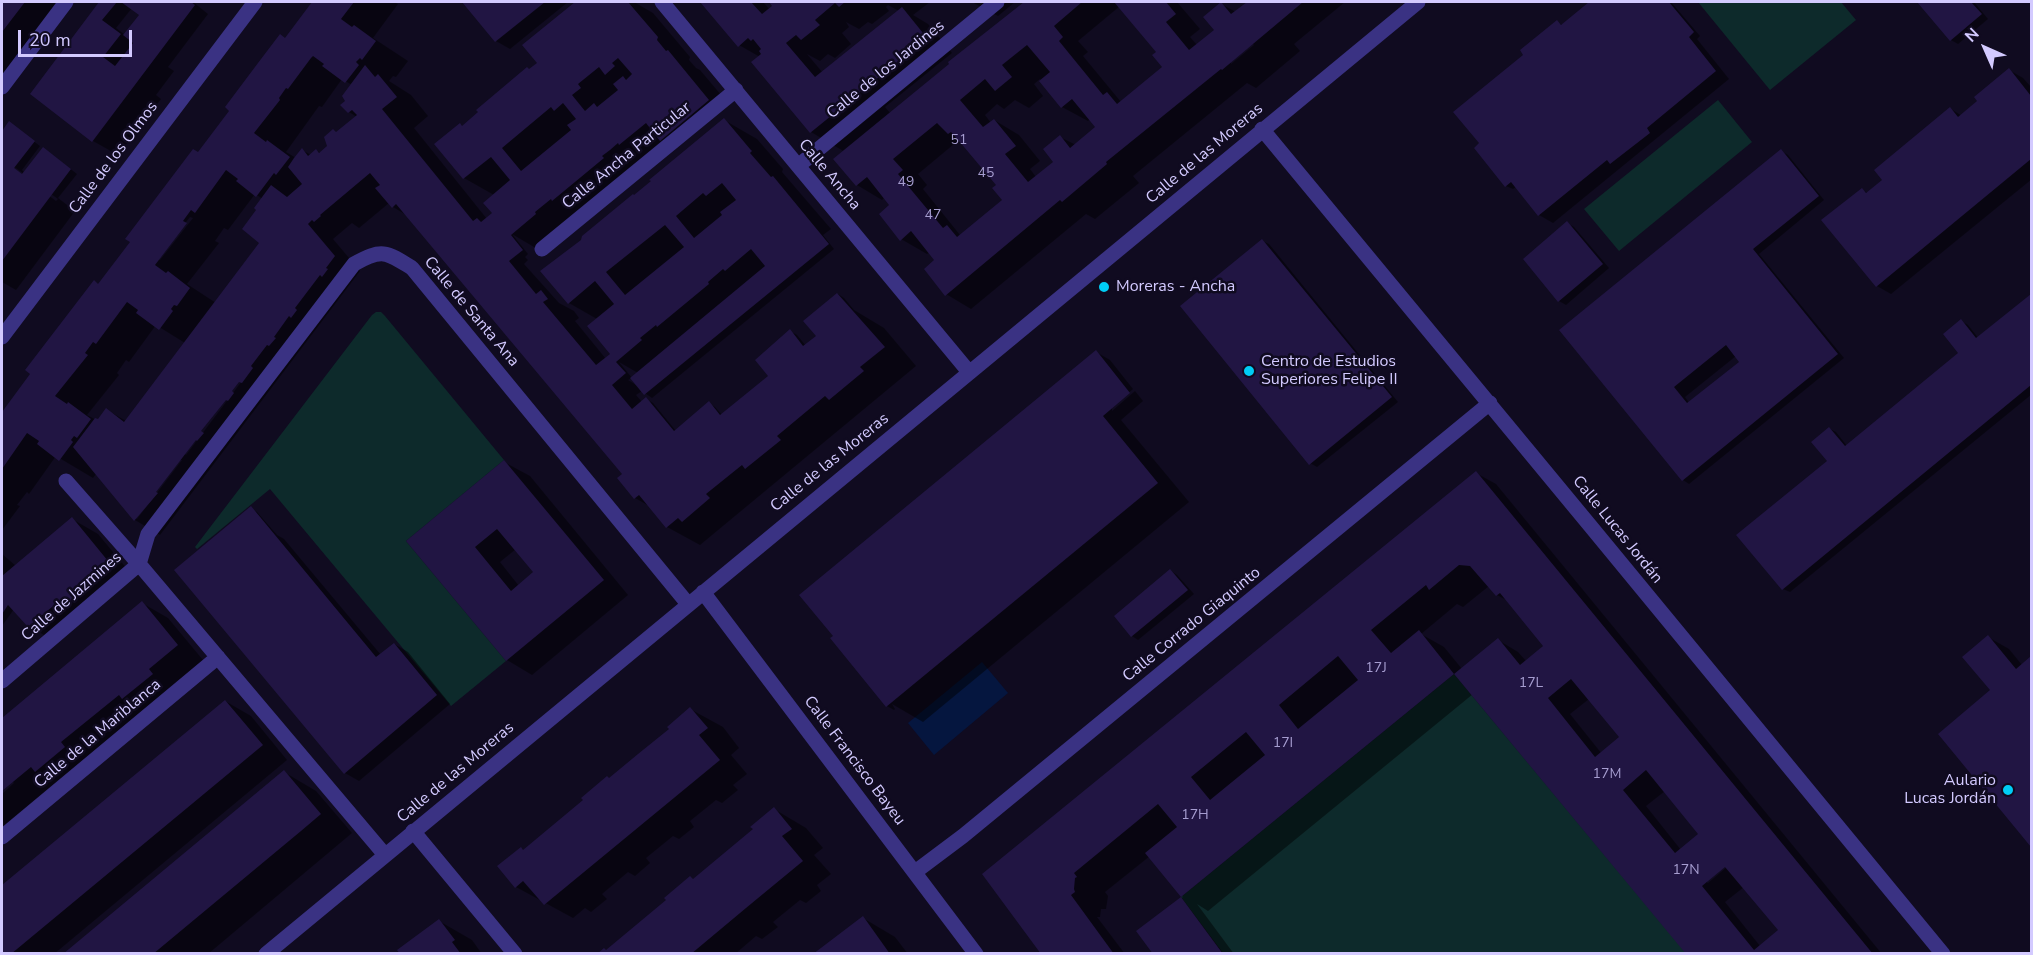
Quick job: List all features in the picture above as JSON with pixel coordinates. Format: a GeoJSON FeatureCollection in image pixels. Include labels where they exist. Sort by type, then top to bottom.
{"type":"FeatureCollection","features":[{"type":"Feature","properties":{"kind":"street"},"geometry":{"type":"LineString","coordinates":[[2,87],[66,2]]}},
{"type":"Feature","properties":{"kind":"street"},"geometry":{"type":"LineString","coordinates":[[234,2],[251,6]]}},
{"type":"Feature","properties":{"kind":"street","name":"Calle Ancha"},"geometry":{"type":"LineString","coordinates":[[662,2],[969,372]]}},
{"type":"Feature","properties":{"kind":"street","name":"Calle de los Jardines"},"geometry":{"type":"LineString","coordinates":[[798,166],[998,2]]}},
{"type":"Feature","properties":{"kind":"street","name":"Calle de las Moreras"},"geometry":{"type":"LineString","coordinates":[[266,954],[1418,2]]}},
{"type":"Feature","properties":{"kind":"street","name":"Calle de los Olmos"},"geometry":{"type":"LineString","coordinates":[[2,337],[251,6]]}},
{"type":"Feature","properties":{"kind":"street","name":"Calle Ancha Particular"},"geometry":{"type":"LineString","coordinates":[[542,249],[736,90]]}},
{"type":"Feature","properties":{"kind":"street","name":"Calle Lucas Jordán"},"geometry":{"type":"LineString","coordinates":[[1262,129],[1943,954]]}},
{"type":"Feature","properties":{"kind":"street","name":"Calle de Santa Ana"},"geometry":{"type":"LineString","coordinates":[[139,564],[148,534],[354,264],[371,254],[390,254],[412,268],[688,604]]}},
{"type":"Feature","properties":{"kind":"street","name":"Calle Corrado Giaquinto"},"geometry":{"type":"LineString","coordinates":[[915,872],[963,836],[1490,403]]}},
{"type":"Feature","properties":{"kind":"street"},"geometry":{"type":"LineString","coordinates":[[66,481],[385,855]]}},
{"type":"Feature","properties":{"kind":"street","name":"Calle de Jazmines"},"geometry":{"type":"LineString","coordinates":[[2,681],[139,564]]}},
{"type":"Feature","properties":{"kind":"street","name":"Calle Francisco Bayeu"},"geometry":{"type":"LineString","coordinates":[[703,592],[976,954]]}},
{"type":"Feature","properties":{"kind":"street","name":"Calle de la Mariblanca"},"geometry":{"type":"LineString","coordinates":[[2,837],[218,657]]}},
{"type":"Feature","properties":{"kind":"street"},"geometry":{"type":"LineString","coordinates":[[413,831],[515,954]]}},
{"type":"Feature","properties":{"kind":"green space"},"geometry":{"type":"Polygon","coordinates":[[[1698,2],[1841,2],[1856,20],[1770,90],[1698,2]]]}},
{"type":"Feature","properties":{"kind":"green space"},"geometry":{"type":"Polygon","coordinates":[[[1718,100],[1752,142],[1619,251],[1584,209],[1718,100]]]}},
{"type":"Feature","properties":{"kind":"green space"},"geometry":{"type":"Polygon","coordinates":[[[376,312],[381,312],[385,316],[504,460],[406,541],[506,661],[451,706],[270,489],[197,549],[195,547],[376,312]]]}},
{"type":"Feature","properties":{"kind":"green space"},"geometry":{"type":"Polygon","coordinates":[[[1454,674],[1686,953],[1223,953],[1181,897],[1454,674]]]}},
{"type":"Feature","properties":{"kind":"water"},"geometry":{"type":"Polygon","coordinates":[[[982,662],[1008,693],[934,755],[908,723],[982,662]]]}},
{"type":"Feature","properties":{"kind":"building"},"geometry":{"type":"Polygon","coordinates":[[[2,2],[25,2],[2,32],[2,2]]]}},
{"type":"Feature","properties":{"kind":"building"},"geometry":{"type":"Polygon","coordinates":[[[99,2],[117,2],[102,20],[121,34],[103,57],[115,66],[133,43],[123,35],[139,15],[121,2],[191,2],[195,5],[92,142],[30,94],[99,2]]]}},
{"type":"Feature","properties":{"kind":"building"},"geometry":{"type":"Polygon","coordinates":[[[312,2],[354,2],[341,19],[352,27],[354,25],[376,41],[362,60],[360,58],[356,62],[359,65],[345,83],[322,66],[324,64],[313,56],[311,58],[254,133],[290,157],[276,175],[274,173],[256,197],[226,170],[195,213],[191,210],[183,221],[187,223],[155,265],[166,273],[168,271],[190,288],[177,306],[174,305],[171,309],[173,311],[159,330],[136,313],[138,310],[127,302],[96,344],[93,342],[85,353],[88,355],[55,396],[67,404],[68,402],[91,419],[77,438],[74,436],[71,440],[73,442],[59,461],[37,444],[39,441],[27,433],[2,469],[2,412],[30,374],[25,370],[94,280],[98,284],[130,242],[125,239],[193,149],[198,152],[229,111],[225,107],[280,34],[285,38],[312,2]]]}},
{"type":"Feature","properties":{"kind":"building"},"geometry":{"type":"Polygon","coordinates":[[[462,2],[545,2],[495,42],[462,2]]]}},
{"type":"Feature","properties":{"kind":"building"},"geometry":{"type":"Polygon","coordinates":[[[575,2],[628,2],[658,37],[657,40],[666,51],[668,50],[709,100],[660,141],[646,123],[602,156],[604,158],[552,201],[551,199],[535,212],[536,214],[511,235],[523,250],[509,261],[536,294],[541,290],[548,299],[543,302],[596,365],[610,354],[587,326],[614,304],[595,281],[568,304],[540,271],[581,240],[582,236],[724,118],[752,151],[750,153],[771,177],[773,176],[829,244],[644,395],[630,378],[765,266],[751,249],[725,271],[723,269],[708,282],[709,284],[657,327],[656,325],[640,338],[642,340],[616,362],[626,373],[612,385],[632,409],[646,397],[674,431],[709,401],[720,415],[768,376],[755,360],[790,329],[803,346],[816,336],[803,321],[837,293],[885,347],[860,367],[864,371],[829,400],[825,396],[777,436],[781,440],[745,469],[742,465],[706,494],[710,498],[682,522],[678,518],[666,528],[639,495],[634,499],[617,478],[622,474],[396,204],[392,208],[375,188],[380,185],[370,173],[314,222],[312,220],[308,224],[335,256],[326,268],[328,269],[322,277],[320,275],[295,308],[297,310],[291,318],[289,316],[274,337],[276,338],[269,346],[267,345],[251,366],[253,368],[242,383],[239,382],[228,401],[226,400],[201,431],[204,433],[196,440],[156,492],[158,493],[134,521],[73,447],[95,418],[98,419],[106,408],[124,422],[259,243],[242,229],[271,185],[287,197],[302,184],[288,167],[302,148],[308,156],[316,149],[319,153],[327,146],[324,137],[333,129],[336,132],[357,115],[352,110],[348,113],[340,105],[345,101],[342,96],[365,65],[375,77],[378,74],[397,97],[382,109],[473,221],[477,218],[481,222],[492,213],[483,203],[510,180],[491,157],[463,179],[434,144],[460,123],[462,126],[478,112],[476,110],[527,67],[529,69],[537,63],[522,45],[575,2]],[[618,58],[612,63],[615,66],[605,75],[599,67],[578,84],[581,88],[572,95],[585,111],[594,103],[597,107],[618,90],[613,84],[623,76],[626,80],[632,74],[618,58]],[[563,103],[554,111],[551,107],[502,148],[521,171],[571,130],[567,125],[576,119],[563,103]],[[722,183],[706,196],[703,193],[676,216],[694,238],[722,215],[720,212],[736,200],[722,183]],[[665,225],[606,272],[625,295],[684,247],[665,225]]]}},
{"type":"Feature","properties":{"kind":"building"},"geometry":{"type":"Polygon","coordinates":[[[700,2],[751,2],[762,14],[772,6],[769,2],[845,2],[839,7],[835,3],[815,20],[820,25],[801,40],[796,35],[786,43],[815,77],[902,7],[927,38],[810,133],[751,62],[761,54],[759,51],[761,49],[753,39],[751,41],[748,38],[738,47],[700,2]]]}},
{"type":"Feature","properties":{"kind":"building"},"geometry":{"type":"Polygon","coordinates":[[[1024,2],[1082,2],[1054,26],[1063,37],[1059,41],[1103,95],[1107,92],[1117,104],[1162,67],[1152,55],[1156,52],[1114,2],[1166,2],[1176,14],[1166,22],[1189,50],[1214,30],[1203,17],[1221,2],[1231,14],[1247,2],[1303,2],[945,296],[924,269],[934,260],[911,231],[900,241],[879,214],[889,205],[867,177],[856,186],[833,159],[949,64],[948,62],[1024,2]],[[1027,45],[1002,65],[1012,77],[995,91],[985,79],[960,100],[983,127],[994,119],[1016,146],[1005,154],[1028,182],[1053,162],[1043,149],[1060,135],[1070,148],[1095,127],[1072,99],[1061,108],[1039,81],[1050,72],[1027,45]],[[937,123],[893,159],[903,170],[898,174],[943,228],[947,225],[957,237],[1002,200],[992,188],[996,185],[959,141],[951,132],[948,134],[937,123]]]}},
{"type":"Feature","properties":{"kind":"building"},"geometry":{"type":"Polygon","coordinates":[[[1589,2],[1669,2],[1694,32],[1689,37],[1716,71],[1647,128],[1650,133],[1610,164],[1607,160],[1538,216],[1511,182],[1505,187],[1474,148],[1479,143],[1453,112],[1523,55],[1520,50],[1557,20],[1561,25],[1589,2]]]}},
{"type":"Feature","properties":{"kind":"building"},"geometry":{"type":"Polygon","coordinates":[[[1917,2],[1971,2],[1982,14],[1950,41],[1917,2]]]}},
{"type":"Feature","properties":{"kind":"building"},"geometry":{"type":"Polygon","coordinates":[[[2009,68],[2031,96],[2031,159],[1876,287],[1821,220],[1862,188],[1866,193],[1882,180],[1874,170],[1950,107],[1958,117],[1977,101],[1974,97],[2009,68]]]}},
{"type":"Feature","properties":{"kind":"building"},"geometry":{"type":"Polygon","coordinates":[[[9,121],[35,141],[14,168],[22,174],[43,147],[71,169],[2,261],[2,131],[9,121]]]}},
{"type":"Feature","properties":{"kind":"building"},"geometry":{"type":"Polygon","coordinates":[[[1781,149],[1819,196],[1753,249],[1838,354],[1682,481],[1559,330],[1781,149]],[[1726,345],[1674,387],[1687,403],[1739,362],[1726,345]]]}},
{"type":"Feature","properties":{"kind":"building"},"geometry":{"type":"Polygon","coordinates":[[[1567,221],[1603,264],[1558,302],[1523,259],[1567,221]]]}},
{"type":"Feature","properties":{"kind":"building"},"geometry":{"type":"Polygon","coordinates":[[[1262,239],[1392,397],[1309,465],[1180,306],[1262,239]]]}},
{"type":"Feature","properties":{"kind":"building"},"geometry":{"type":"Polygon","coordinates":[[[2031,294],[2031,385],[1782,590],[1736,535],[1827,461],[1811,442],[1829,427],[1845,446],[1958,353],[1943,334],[1961,319],[1976,338],[2031,294]]]}},
{"type":"Feature","properties":{"kind":"building"},"geometry":{"type":"Polygon","coordinates":[[[1096,350],[1130,393],[1103,416],[1158,483],[886,707],[830,638],[833,636],[799,595],[1096,350]]]}},
{"type":"Feature","properties":{"kind":"building"},"geometry":{"type":"Polygon","coordinates":[[[504,460],[604,580],[506,661],[406,541],[504,460]],[[497,529],[475,547],[511,591],[533,572],[497,529]]]}},
{"type":"Feature","properties":{"kind":"building"},"geometry":{"type":"Polygon","coordinates":[[[1476,471],[1873,954],[1686,954],[1454,674],[1181,897],[1145,853],[1177,827],[1158,804],[1074,873],[1077,877],[1075,878],[1075,892],[1071,895],[1114,954],[1041,954],[982,874],[1476,471]],[[1459,565],[1429,590],[1426,585],[1371,630],[1391,653],[1419,630],[1454,674],[1498,638],[1520,665],[1543,646],[1500,593],[1496,596],[1470,566],[1459,565]],[[1338,656],[1279,705],[1298,729],[1358,680],[1338,656]],[[1571,679],[1548,698],[1595,757],[1619,737],[1571,679]],[[1246,732],[1191,777],[1210,800],[1265,755],[1246,732]],[[1646,770],[1623,790],[1675,853],[1698,834],[1646,770]],[[1725,867],[1702,886],[1754,950],[1778,930],[1725,867]]]}},
{"type":"Feature","properties":{"kind":"building"},"geometry":{"type":"Polygon","coordinates":[[[251,506],[376,657],[394,643],[437,695],[344,774],[174,570],[251,506]]]}},
{"type":"Feature","properties":{"kind":"building"},"geometry":{"type":"Polygon","coordinates":[[[72,517],[108,561],[83,581],[88,587],[56,613],[52,607],[28,627],[8,605],[2,614],[2,576],[72,517]]]}},
{"type":"Feature","properties":{"kind":"building"},"geometry":{"type":"Polygon","coordinates":[[[1170,569],[1188,590],[1131,637],[1114,616],[1170,569]]]}},
{"type":"Feature","properties":{"kind":"building"},"geometry":{"type":"Polygon","coordinates":[[[142,601],[178,645],[149,669],[153,674],[122,699],[119,695],[61,742],[65,747],[35,772],[31,767],[2,791],[2,718],[142,601]]]}},
{"type":"Feature","properties":{"kind":"building","name":"Aulario Lucas Jordán"},"geometry":{"type":"Polygon","coordinates":[[[1988,635],[2016,669],[2031,656],[2031,847],[1938,734],[1990,690],[1962,657],[1988,635]]]}},
{"type":"Feature","properties":{"kind":"building"},"geometry":{"type":"Polygon","coordinates":[[[225,700],[263,745],[11,954],[2,954],[2,885],[225,700]]]}},
{"type":"Feature","properties":{"kind":"building"},"geometry":{"type":"Polygon","coordinates":[[[690,707],[708,728],[699,735],[720,760],[544,905],[523,881],[515,888],[497,866],[521,847],[523,850],[583,800],[581,798],[607,776],[609,778],[669,729],[667,727],[690,707]]]}},
{"type":"Feature","properties":{"kind":"building"},"geometry":{"type":"Polygon","coordinates":[[[284,770],[321,814],[301,831],[153,954],[63,954],[284,770]]]}},
{"type":"Feature","properties":{"kind":"building"},"geometry":{"type":"Polygon","coordinates":[[[774,807],[792,829],[782,836],[803,861],[691,954],[597,954],[604,948],[606,950],[666,900],[664,898],[690,876],[693,879],[753,829],[750,827],[774,807]]]}},
{"type":"Feature","properties":{"kind":"building"},"geometry":{"type":"Polygon","coordinates":[[[1181,897],[1223,954],[1153,954],[1136,931],[1181,897]]]}},
{"type":"Feature","properties":{"kind":"building"},"geometry":{"type":"Polygon","coordinates":[[[863,916],[890,954],[813,954],[863,916]]]}},
{"type":"Feature","properties":{"kind":"building"},"geometry":{"type":"Polygon","coordinates":[[[439,919],[455,940],[452,942],[461,954],[400,954],[397,950],[439,919]]]}},
{"type":"Feature","properties":{"kind":"place","name":"Moreras - Ancha"},"geometry":{"type":"Point","coordinates":[1104,287]}},
{"type":"Feature","properties":{"kind":"place","name":"Centro de Estudios Superiores Felipe II"},"geometry":{"type":"Point","coordinates":[1249,371]}},
{"type":"Feature","properties":{"kind":"place","name":"Aulario Lucas Jordán"},"geometry":{"type":"Point","coordinates":[2008,790]}}]}
